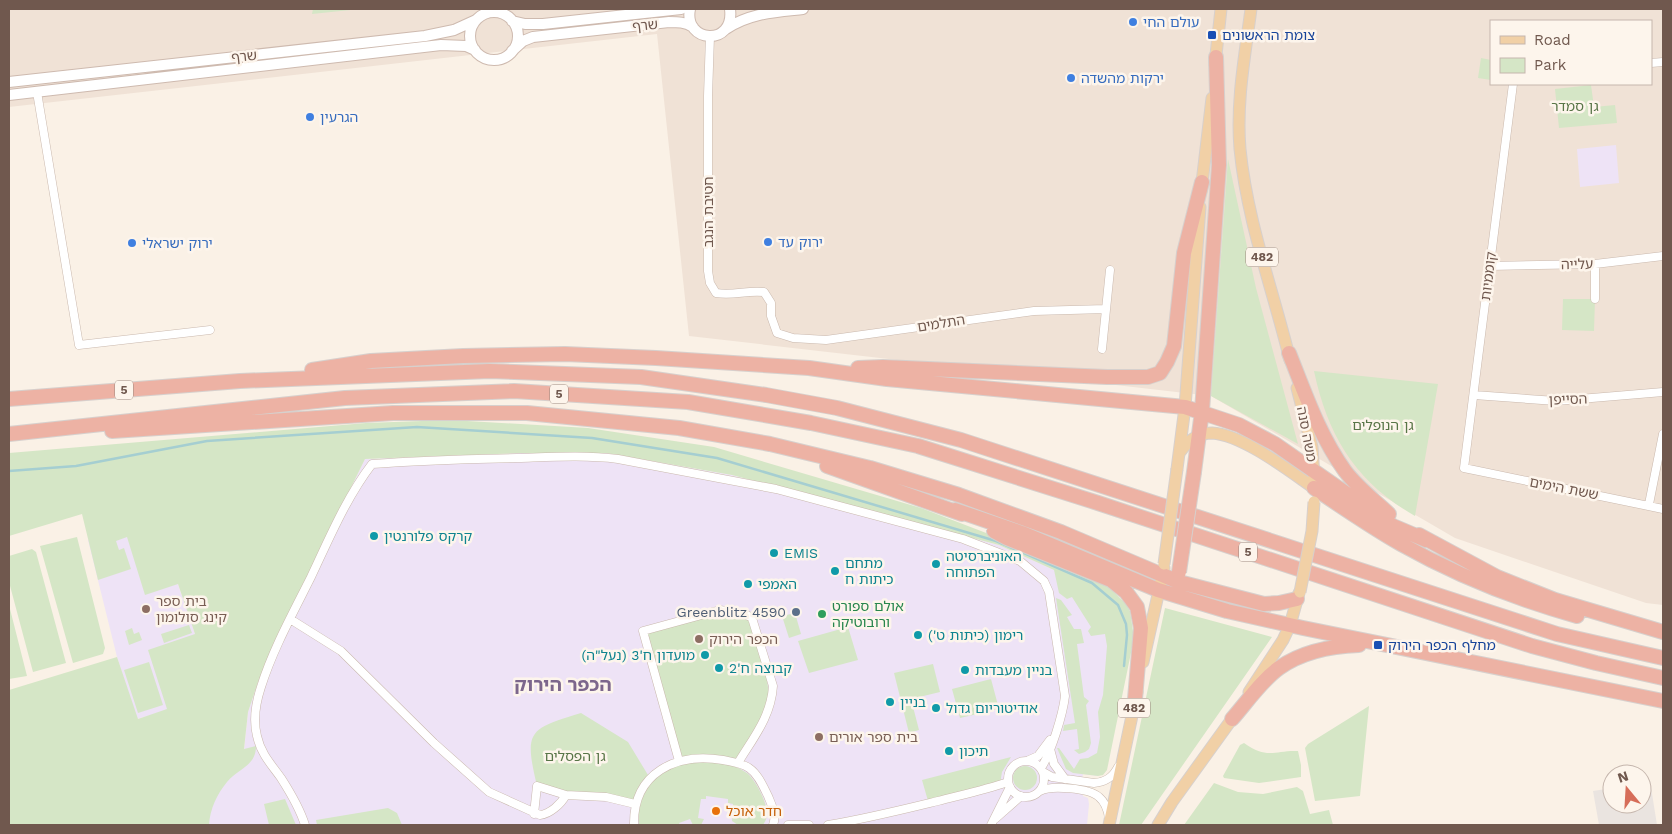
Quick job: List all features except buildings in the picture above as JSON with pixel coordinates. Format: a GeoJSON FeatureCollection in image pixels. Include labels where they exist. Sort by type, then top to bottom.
{"type":"FeatureCollection","features":[{"type":"Feature","properties":{"kind":"highway"},"geometry":{"type":"LineString","coordinates":[[1191,600],[1184,595],[1179,577],[1202,411],[1219,165],[1216,57]]}},
{"type":"Feature","properties":{"kind":"highway"},"geometry":{"type":"LineString","coordinates":[[809,368],[883,367],[1107,377],[1148,377],[1160,373],[1174,346],[1184,253],[1202,182]]}},
{"type":"Feature","properties":{"kind":"highway"},"geometry":{"type":"LineString","coordinates":[[1289,353],[1321,433],[1346,473],[1394,518],[1426,540]]}},
{"type":"Feature","properties":{"kind":"highway"},"geometry":{"type":"LineString","coordinates":[[240,381],[371,361],[565,354],[809,368],[887,379],[1185,407],[1202,411],[1239,425],[1275,444],[1393,526],[1426,540],[1497,577],[1556,600],[1663,633]]}},
{"type":"Feature","properties":{"kind":"highway","name":"5"},"geometry":{"type":"LineString","coordinates":[[9,399],[240,381],[490,371],[641,377],[766,395],[837,408],[961,440],[1557,634],[1663,658]]}},
{"type":"Feature","properties":{"kind":"highway","name":"5"},"geometry":{"type":"LineString","coordinates":[[9,434],[355,397],[514,390],[688,402],[811,423],[918,446],[1136,515],[1532,646],[1663,678]]}},
{"type":"Feature","properties":{"kind":"highway"},"geometry":{"type":"LineString","coordinates":[[9,438],[393,413],[527,413],[679,428],[770,444],[870,468],[959,495],[1028,519],[1179,577],[1264,604],[1280,603],[1298,595]]}},
{"type":"Feature","properties":{"kind":"highway"},"geometry":{"type":"LineString","coordinates":[[770,444],[864,479],[1022,533],[1158,590],[1227,611],[1663,701]]}},
{"type":"Feature","properties":{"kind":"highway"},"geometry":{"type":"LineString","coordinates":[[1314,495],[1399,543],[1484,584],[1548,608],[1599,622],[1663,633]]}},
{"type":"Feature","properties":{"kind":"highway"},"geometry":{"type":"LineString","coordinates":[[955,510],[1007,538],[1111,580],[1126,592],[1137,607],[1141,628],[1135,699]]}},
{"type":"Feature","properties":{"kind":"highway"},"geometry":{"type":"LineString","coordinates":[[1232,719],[1279,668],[1300,657],[1334,646],[1378,643]]}},
{"type":"Feature","properties":{"kind":"main road","name":"482"},"geometry":{"type":"LineString","coordinates":[[1109,824],[1163,570],[1177,469],[1185,407],[1202,182],[1221,9]]}},
{"type":"Feature","properties":{"kind":"main road","name":"משה סנה"},"geometry":{"type":"LineString","coordinates":[[1158,825],[1172,802],[1232,719],[1290,625],[1312,531],[1314,470],[1312,447],[1289,353],[1255,232],[1245,185],[1240,147],[1240,101],[1251,9]]}},
{"type":"Feature","properties":{"kind":"main road"},"geometry":{"type":"LineString","coordinates":[[1179,454],[1186,443],[1211,433],[1240,441],[1283,466],[1314,495]]}},
{"type":"Feature","properties":{"kind":"street","name":"שרף"},"geometry":{"type":"LineString","coordinates":[[512,21],[525,24],[543,24],[681,9]]}},
{"type":"Feature","properties":{"kind":"street"},"geometry":{"type":"LineString","coordinates":[[690,9],[690,21],[693,27]]}},
{"type":"Feature","properties":{"kind":"street"},"geometry":{"type":"LineString","coordinates":[[726,29],[731,16],[730,9]]}},
{"type":"Feature","properties":{"kind":"street"},"geometry":{"type":"LineString","coordinates":[[710,36],[716,36],[742,20],[761,14],[803,9]]}},
{"type":"Feature","properties":{"kind":"street"},"geometry":{"type":"LineString","coordinates":[[492,10],[506,15],[512,21],[518,32],[518,39],[507,56],[493,60],[486,58],[475,50],[472,45],[470,32],[476,20],[492,10]]}},
{"type":"Feature","properties":{"kind":"street","name":"שרף"},"geometry":{"type":"LineString","coordinates":[[9,82],[425,36],[454,30],[476,20]]}},
{"type":"Feature","properties":{"kind":"street","name":"שרף"},"geometry":{"type":"LineString","coordinates":[[512,51],[523,41],[534,37],[669,22],[680,22],[693,27],[703,35],[710,36]]}},
{"type":"Feature","properties":{"kind":"street","name":"חטיבת הנגב"},"geometry":{"type":"LineString","coordinates":[[710,36],[708,262],[710,283],[716,292],[730,295],[751,291],[764,292],[772,303],[771,316],[777,333]]}},
{"type":"Feature","properties":{"kind":"street","name":"שרף"},"geometry":{"type":"LineString","coordinates":[[9,95],[441,45],[466,46],[475,50]]}},
{"type":"Feature","properties":{"kind":"street","name":"קוממיות"},"geometry":{"type":"LineString","coordinates":[[1464,468],[1513,85]]}},
{"type":"Feature","properties":{"kind":"street"},"geometry":{"type":"LineString","coordinates":[[37,92],[79,345],[210,330]]}},
{"type":"Feature","properties":{"kind":"street","name":"עלייה"},"geometry":{"type":"LineString","coordinates":[[1490,266],[1595,264],[1663,256]]}},
{"type":"Feature","properties":{"kind":"street"},"geometry":{"type":"LineString","coordinates":[[1595,264],[1595,299]]}},
{"type":"Feature","properties":{"kind":"street"},"geometry":{"type":"LineString","coordinates":[[1102,348],[1110,270]]}},
{"type":"Feature","properties":{"kind":"street","name":"התלמים"},"geometry":{"type":"LineString","coordinates":[[777,333],[794,338],[826,340],[1034,311],[1106,309]]}},
{"type":"Feature","properties":{"kind":"street","name":"הסייפן"},"geometry":{"type":"LineString","coordinates":[[1474,395],[1556,401],[1663,392]]}},
{"type":"Feature","properties":{"kind":"street"},"geometry":{"type":"LineString","coordinates":[[1649,504],[1663,434]]}},
{"type":"Feature","properties":{"kind":"street"},"geometry":{"type":"LineString","coordinates":[[305,825],[281,779],[260,749],[255,719],[260,689],[280,639],[349,498],[372,464],[556,457],[604,457],[618,459],[776,489],[963,539],[1020,561],[1044,581],[1048,592],[1065,696],[1064,706],[1042,770],[1044,782],[1040,791]]}},
{"type":"Feature","properties":{"kind":"street","name":"ששת הימים"},"geometry":{"type":"LineString","coordinates":[[1464,468],[1649,504],[1663,509]]}},
{"type":"Feature","properties":{"kind":"street"},"geometry":{"type":"LineString","coordinates":[[679,761],[643,631],[720,610],[745,614],[752,618],[772,686],[772,697],[767,715],[738,763]]}},
{"type":"Feature","properties":{"kind":"street"},"geometry":{"type":"LineString","coordinates":[[290,619],[341,651],[434,743],[489,792],[537,815],[547,814],[566,795]]}},
{"type":"Feature","properties":{"kind":"street"},"geometry":{"type":"LineString","coordinates":[[992,823],[1009,784],[1009,773],[1012,768],[1016,763],[1038,756],[1054,734]]}},
{"type":"Feature","properties":{"kind":"street"},"geometry":{"type":"LineString","coordinates":[[1050,749],[1054,764],[1065,779]]}},
{"type":"Feature","properties":{"kind":"street"},"geometry":{"type":"LineString","coordinates":[[634,825],[635,804],[641,789],[649,779],[679,761],[711,758],[738,763],[750,768],[763,785],[775,814],[773,825]]}},
{"type":"Feature","properties":{"kind":"street"},"geometry":{"type":"LineString","coordinates":[[1028,760],[1048,776],[1099,782],[1114,775],[1122,759]]}},
{"type":"Feature","properties":{"kind":"street"},"geometry":{"type":"LineString","coordinates":[[1009,784],[1014,792],[1021,796],[1031,796],[1045,788],[1061,787],[1094,794],[1098,796],[1108,811],[1109,824]]}},
{"type":"Feature","properties":{"kind":"street"},"geometry":{"type":"LineString","coordinates":[[828,825],[858,820],[1009,784]]}},
{"type":"Feature","properties":{"kind":"street"},"geometry":{"type":"LineString","coordinates":[[538,825],[537,786],[566,795],[606,797],[635,804]]}},
{"type":"Feature","properties":{"kind":"street"},"geometry":{"type":"LineString","coordinates":[[992,823],[1021,796]]}},
{"type":"Feature","properties":{"kind":"street"},"geometry":{"type":"LineString","coordinates":[[788,825],[809,825]]}},
{"type":"Feature","properties":{"kind":"shaded area"},"geometry":{"type":"Polygon","coordinates":[[[9,9],[1663,9],[1663,605],[1646,603],[1455,538],[1211,396],[689,336],[657,34],[9,107],[9,9]]]}},
{"type":"Feature","properties":{"kind":"shaded area","name":"גן סמדר"},"geometry":{"type":"Polygon","coordinates":[[[1616,145],[1619,183],[1580,187],[1577,149],[1616,145]]]}},
{"type":"Feature","properties":{"kind":"shaded area","name":"הכפר הירוק"},"geometry":{"type":"Polygon","coordinates":[[[521,453],[606,453],[732,475],[999,545],[1054,570],[1124,629],[1098,776],[1083,774],[1080,793],[1088,798],[1087,825],[178,825],[244,750],[248,712],[258,682],[273,646],[365,459],[521,453]]]}},
{"type":"Feature","properties":{"kind":"shaded area","name":"בית ספר קינג סולומון"},"geometry":{"type":"Polygon","coordinates":[[[159,529],[195,634],[168,710],[137,719],[117,657],[88,540],[159,529]]]}},
{"type":"Feature","properties":{"kind":"shaded area"},"geometry":{"type":"Polygon","coordinates":[[[1602,790],[1602,814],[1652,814],[1652,794],[1657,825],[1599,825],[1593,791],[1602,790]]]}},
{"type":"Feature","properties":{"kind":"green space"},"geometry":{"type":"Polygon","coordinates":[[[313,9],[360,9],[312,14],[313,9]]]}},
{"type":"Feature","properties":{"kind":"green space"},"geometry":{"type":"Polygon","coordinates":[[[1481,58],[1490,60],[1490,80],[1478,78],[1481,58]]]}},
{"type":"Feature","properties":{"kind":"green space","name":"גן סמדר"},"geometry":{"type":"Polygon","coordinates":[[[1591,85],[1594,107],[1615,105],[1617,123],[1559,128],[1555,89],[1591,85]]]}},
{"type":"Feature","properties":{"kind":"green space"},"geometry":{"type":"Polygon","coordinates":[[[1228,159],[1256,288],[1298,444],[1211,396],[1228,159]]]}},
{"type":"Feature","properties":{"kind":"green space"},"geometry":{"type":"Polygon","coordinates":[[[1563,299],[1595,299],[1594,331],[1562,330],[1563,299]]]}},
{"type":"Feature","properties":{"kind":"green space","name":"גן הנופלים"},"geometry":{"type":"Polygon","coordinates":[[[1314,371],[1438,384],[1415,516],[1394,503],[1376,488],[1348,456],[1327,417],[1314,371]]]}},
{"type":"Feature","properties":{"kind":"green space"},"geometry":{"type":"Polygon","coordinates":[[[450,420],[588,428],[714,447],[921,508],[994,536],[1110,588],[1126,604],[1130,611],[1134,638],[1107,770],[1103,775],[1098,776],[1073,773],[1066,769],[1057,748],[1059,748],[1074,769],[1080,759],[1088,758],[1097,753],[1100,737],[1098,712],[1103,695],[1107,646],[1105,634],[1091,636],[1088,631],[1091,627],[1072,597],[1067,599],[1059,593],[1054,570],[999,545],[732,475],[606,453],[521,453],[365,459],[273,646],[258,682],[248,712],[244,749],[256,746],[253,758],[227,782],[220,792],[212,808],[209,825],[9,825],[9,690],[117,657],[138,719],[167,709],[148,650],[195,634],[178,584],[145,595],[127,537],[116,541],[119,550],[124,548],[131,569],[98,580],[82,514],[9,536],[9,453],[366,423],[450,420]]]}},
{"type":"Feature","properties":{"kind":"green space"},"geometry":{"type":"Polygon","coordinates":[[[77,537],[105,648],[103,654],[73,663],[40,546],[77,537]]]}},
{"type":"Feature","properties":{"kind":"green space"},"geometry":{"type":"Polygon","coordinates":[[[32,549],[36,552],[66,663],[33,672],[9,582],[9,556],[32,549]]]}},
{"type":"Feature","properties":{"kind":"green space"},"geometry":{"type":"Polygon","coordinates":[[[1056,598],[1061,600],[1072,615],[1067,617],[1074,629],[1081,629],[1084,643],[1077,644],[1084,697],[1089,701],[1086,705],[1091,743],[1089,749],[1079,754],[1074,750],[1079,749],[1077,729],[1063,731],[1064,725],[1075,723],[1056,598]]]}},
{"type":"Feature","properties":{"kind":"green space"},"geometry":{"type":"Polygon","coordinates":[[[9,605],[27,676],[9,679],[9,605]]]}},
{"type":"Feature","properties":{"kind":"green space"},"geometry":{"type":"Polygon","coordinates":[[[1165,608],[1272,637],[1141,825],[1119,825],[1165,608]]]}},
{"type":"Feature","properties":{"kind":"green space"},"geometry":{"type":"Polygon","coordinates":[[[746,610],[766,672],[768,697],[765,714],[735,760],[680,758],[644,634],[698,618],[746,610]]]}},
{"type":"Feature","properties":{"kind":"green space"},"geometry":{"type":"Polygon","coordinates":[[[795,613],[801,634],[789,638],[782,616],[795,613]]]}},
{"type":"Feature","properties":{"kind":"green space"},"geometry":{"type":"Polygon","coordinates":[[[189,625],[192,633],[164,643],[161,634],[189,625]]]}},
{"type":"Feature","properties":{"kind":"green space"},"geometry":{"type":"Polygon","coordinates":[[[848,627],[858,660],[809,673],[798,641],[848,627]]]}},
{"type":"Feature","properties":{"kind":"green space"},"geometry":{"type":"Polygon","coordinates":[[[132,628],[134,634],[139,632],[142,640],[129,645],[125,631],[132,628]]]}},
{"type":"Feature","properties":{"kind":"green space"},"geometry":{"type":"Polygon","coordinates":[[[149,662],[163,705],[138,713],[124,670],[149,662]]]}},
{"type":"Feature","properties":{"kind":"green space"},"geometry":{"type":"Polygon","coordinates":[[[933,664],[940,692],[911,699],[919,730],[909,733],[894,673],[933,664]]]}},
{"type":"Feature","properties":{"kind":"green space"},"geometry":{"type":"Polygon","coordinates":[[[991,679],[999,709],[960,718],[952,689],[991,679]]]}},
{"type":"Feature","properties":{"kind":"green space"},"geometry":{"type":"Polygon","coordinates":[[[1369,706],[1360,796],[1315,801],[1305,748],[1308,744],[1369,706]]]}},
{"type":"Feature","properties":{"kind":"green space","name":"גן הפסלים"},"geometry":{"type":"Polygon","coordinates":[[[581,713],[628,742],[648,775],[649,779],[635,804],[566,795],[537,786],[531,754],[531,743],[534,735],[550,723],[581,713]]]}},
{"type":"Feature","properties":{"kind":"green space"},"geometry":{"type":"Polygon","coordinates":[[[1244,743],[1265,753],[1298,751],[1301,777],[1259,783],[1224,778],[1223,776],[1240,745],[1244,743]]]}},
{"type":"Feature","properties":{"kind":"green space"},"geometry":{"type":"Polygon","coordinates":[[[1011,757],[1002,772],[1000,784],[928,801],[922,780],[1011,757]]]}},
{"type":"Feature","properties":{"kind":"green space"},"geometry":{"type":"Polygon","coordinates":[[[705,761],[732,766],[750,776],[760,792],[767,810],[766,820],[763,825],[738,825],[732,821],[733,804],[728,803],[728,799],[706,796],[706,799],[701,799],[698,818],[704,819],[701,825],[693,825],[690,819],[679,823],[680,825],[639,825],[640,805],[643,796],[647,787],[660,773],[678,764],[705,761]]]}},
{"type":"Feature","properties":{"kind":"green space"},"geometry":{"type":"Polygon","coordinates":[[[1025,766],[1034,769],[1037,778],[1034,787],[1025,790],[1016,787],[1013,778],[1016,769],[1025,766]]]}},
{"type":"Feature","properties":{"kind":"green space"},"geometry":{"type":"Polygon","coordinates":[[[1214,783],[1238,792],[1263,794],[1297,787],[1303,791],[1310,814],[1329,810],[1333,825],[1184,825],[1214,783]]]}},
{"type":"Feature","properties":{"kind":"green space"},"geometry":{"type":"Polygon","coordinates":[[[285,799],[296,825],[269,825],[264,804],[285,799]]]}},
{"type":"Feature","properties":{"kind":"green space"},"geometry":{"type":"Polygon","coordinates":[[[388,808],[397,813],[402,825],[317,825],[316,820],[388,808]]]}},
{"type":"Feature","properties":{"kind":"waterway"},"geometry":{"type":"LineString","coordinates":[[9,471],[76,466],[207,441],[417,427],[592,438],[717,458],[996,541],[1092,583],[1118,605],[1126,624],[1127,635],[1124,666]]}},
{"type":"Feature","properties":{"kind":"place","name":"עולם החי"},"geometry":{"type":"Point","coordinates":[1133,22]}},
{"type":"Feature","properties":{"kind":"place","name":"צומת הראשונים"},"geometry":{"type":"Point","coordinates":[1212,35]}},
{"type":"Feature","properties":{"kind":"place","name":"ירקות מהשדה"},"geometry":{"type":"Point","coordinates":[1071,78]}},
{"type":"Feature","properties":{"kind":"place","name":"הגרעין"},"geometry":{"type":"Point","coordinates":[310,117]}},
{"type":"Feature","properties":{"kind":"place","name":"ירוק עד"},"geometry":{"type":"Point","coordinates":[768,242]}},
{"type":"Feature","properties":{"kind":"place","name":"ירוק ישראלי"},"geometry":{"type":"Point","coordinates":[132,243]}},
{"type":"Feature","properties":{"kind":"place","name":"קרקס פלורנטין"},"geometry":{"type":"Point","coordinates":[374,536]}},
{"type":"Feature","properties":{"kind":"place","name":"EMIS"},"geometry":{"type":"Point","coordinates":[774,553]}},
{"type":"Feature","properties":{"kind":"place","name":"האוניברסיטה הפתוחה"},"geometry":{"type":"Point","coordinates":[936,564]}},
{"type":"Feature","properties":{"kind":"place","name":"מתחם כיתות ח"},"geometry":{"type":"Point","coordinates":[835,571]}},
{"type":"Feature","properties":{"kind":"place","name":"האמפי"},"geometry":{"type":"Point","coordinates":[748,584]}},
{"type":"Feature","properties":{"kind":"place","name":"בית ספר קינג סולומון"},"geometry":{"type":"Point","coordinates":[146,609]}},
{"type":"Feature","properties":{"kind":"place","name":"Greenblitz 4590"},"geometry":{"type":"Point","coordinates":[796,612]}},
{"type":"Feature","properties":{"kind":"place","name":"אולם ספורט ורובוטיקה"},"geometry":{"type":"Point","coordinates":[822,614]}},
{"type":"Feature","properties":{"kind":"place","name":"רימון (כיתות ט')"},"geometry":{"type":"Point","coordinates":[918,635]}},
{"type":"Feature","properties":{"kind":"place","name":"הכפר הירוק"},"geometry":{"type":"Point","coordinates":[699,639]}},
{"type":"Feature","properties":{"kind":"place","name":"מחלף הכפר הירוק"},"geometry":{"type":"Point","coordinates":[1378,645]}},
{"type":"Feature","properties":{"kind":"place","name":"מועדון ח'3 (נעל\"ה)"},"geometry":{"type":"Point","coordinates":[705,655]}},
{"type":"Feature","properties":{"kind":"place","name":"קבוצה ח'2"},"geometry":{"type":"Point","coordinates":[719,668]}},
{"type":"Feature","properties":{"kind":"place","name":"בניין מעבדות"},"geometry":{"type":"Point","coordinates":[965,670]}},
{"type":"Feature","properties":{"kind":"place","name":"בניין"},"geometry":{"type":"Point","coordinates":[890,702]}},
{"type":"Feature","properties":{"kind":"place","name":"אודיטוריום גדול"},"geometry":{"type":"Point","coordinates":[936,708]}},
{"type":"Feature","properties":{"kind":"place","name":"בית ספר אורים"},"geometry":{"type":"Point","coordinates":[819,737]}},
{"type":"Feature","properties":{"kind":"place","name":"תיכון"},"geometry":{"type":"Point","coordinates":[949,751]}},
{"type":"Feature","properties":{"kind":"place","name":"חדר אוכל"},"geometry":{"type":"Point","coordinates":[716,811]}},
{"type":"Feature","properties":{"kind":"district","name":"הכפר הירוק"},"geometry":{"type":"Point","coordinates":[563,684]}}]}
